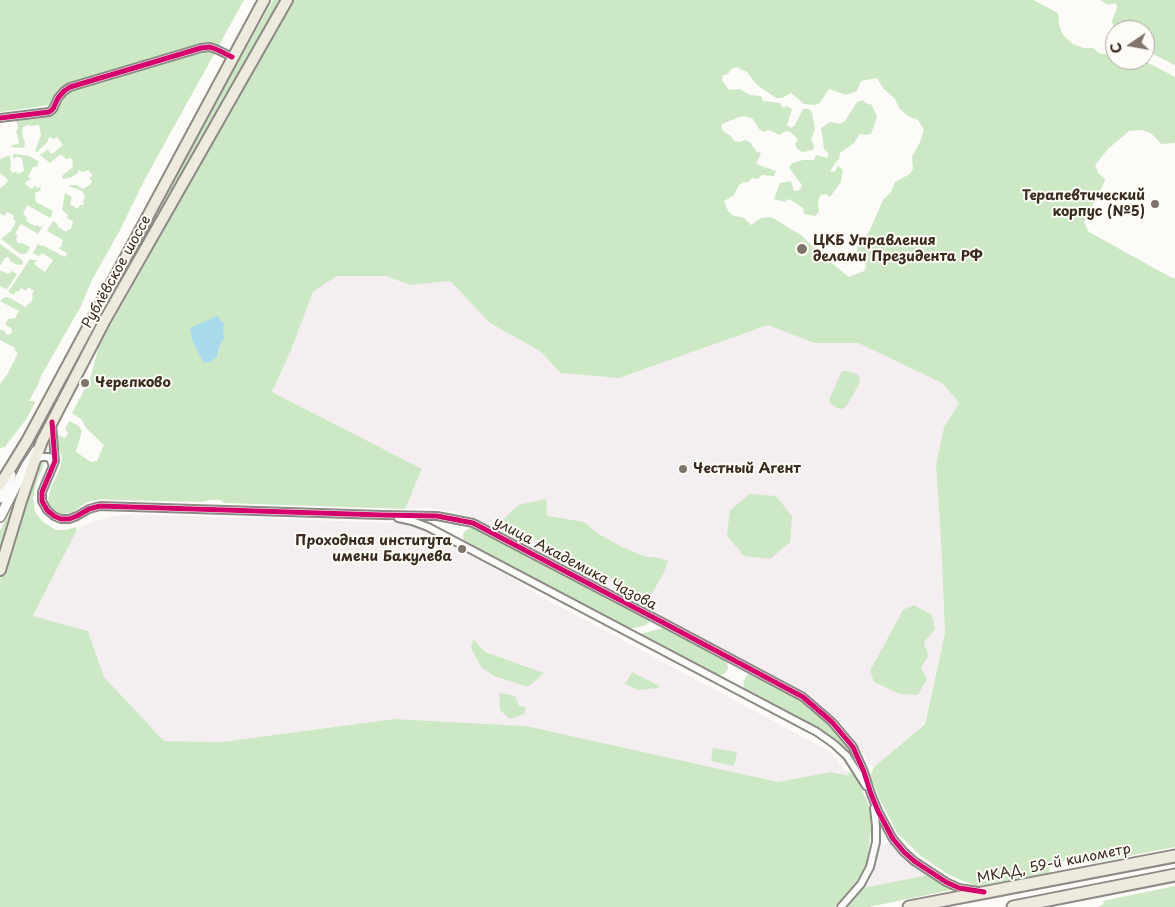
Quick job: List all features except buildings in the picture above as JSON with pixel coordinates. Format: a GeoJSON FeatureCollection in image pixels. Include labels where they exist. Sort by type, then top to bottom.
{"type":"FeatureCollection","features":[{"type":"Feature","properties":{"kind":"highway","name":"МКАД, 59-й километр"},"geometry":{"type":"LineString","coordinates":[[909,907],[1175,856]]}},
{"type":"Feature","properties":{"kind":"highway"},"geometry":{"type":"LineString","coordinates":[[1013,907],[1175,875]]}},
{"type":"Feature","properties":{"kind":"main road","name":"Рублёвское шоссе"},"geometry":{"type":"LineString","coordinates":[[0,485],[27,441],[264,0]]}},
{"type":"Feature","properties":{"kind":"main road","name":"Рублёвское шоссе"},"geometry":{"type":"LineString","coordinates":[[0,570],[42,441],[105,320],[287,0]]}},
{"type":"Feature","properties":{"kind":"main road"},"geometry":{"type":"LineString","coordinates":[[0,498],[27,441]]}},
{"type":"Feature","properties":{"kind":"main road"},"geometry":{"type":"LineString","coordinates":[[0,517],[26,466],[42,441]]}},
{"type":"Feature","properties":{"kind":"street"},"geometry":{"type":"LineString","coordinates":[[0,118],[49,112],[53,109],[64,91],[70,88],[201,48],[210,47],[232,57]]}},
{"type":"Feature","properties":{"kind":"street","name":"улица Академика Чазова"},"geometry":{"type":"LineString","coordinates":[[52,422],[55,461],[42,492],[42,501],[46,510],[61,519],[69,519],[100,506],[382,516],[437,516],[472,523],[803,698],[832,722],[853,748],[884,823],[893,839],[904,852],[914,861],[946,882],[959,888],[984,892]]}},
{"type":"Feature","properties":{"kind":"street"},"geometry":{"type":"LineString","coordinates":[[35,460],[41,457],[49,457],[53,466]]}},
{"type":"Feature","properties":{"kind":"street","name":"улица Академика Чазова"},"geometry":{"type":"LineString","coordinates":[[382,516],[412,521],[428,527],[816,732],[834,744],[847,756],[872,796],[876,826],[876,842],[870,867],[861,884],[841,907]]}},
{"type":"Feature","properties":{"kind":"shaded area"},"geometry":{"type":"Polygon","coordinates":[[[337,276],[386,276],[410,285],[450,281],[490,323],[540,351],[561,373],[619,378],[768,325],[814,343],[858,343],[942,383],[959,403],[944,427],[936,465],[945,633],[924,724],[874,767],[868,763],[862,751],[839,720],[804,693],[473,518],[457,512],[427,508],[405,509],[422,470],[272,392],[291,350],[313,292],[337,276]]]}},
{"type":"Feature","properties":{"kind":"shaded area"},"geometry":{"type":"Polygon","coordinates":[[[128,514],[401,523],[420,528],[509,576],[533,592],[831,752],[850,776],[831,772],[778,782],[526,726],[394,719],[221,742],[164,741],[104,677],[88,631],[33,617],[77,530],[88,523],[128,514]]]}},
{"type":"Feature","properties":{"kind":"shaded area"},"geometry":{"type":"Polygon","coordinates":[[[891,842],[911,862],[928,875],[863,888],[875,862],[879,845],[891,842]]]}},
{"type":"Feature","properties":{"kind":"green space"},"geometry":{"type":"Polygon","coordinates":[[[0,0],[244,0],[145,179],[120,230],[92,280],[81,306],[41,376],[29,401],[35,402],[27,418],[5,447],[0,448],[0,384],[7,375],[18,353],[15,351],[15,348],[0,340],[0,329],[8,335],[11,334],[11,328],[5,325],[8,319],[15,318],[19,311],[0,301],[5,297],[10,298],[26,307],[31,303],[34,291],[28,287],[26,291],[21,288],[14,295],[8,292],[30,259],[37,260],[34,264],[45,272],[53,260],[42,253],[39,256],[33,253],[38,244],[65,257],[67,253],[58,248],[61,247],[63,240],[47,231],[53,221],[66,232],[71,229],[73,221],[67,218],[68,215],[62,210],[65,193],[72,197],[70,204],[78,209],[80,205],[84,204],[85,197],[82,191],[68,186],[77,185],[83,189],[91,184],[92,181],[89,178],[93,176],[88,170],[83,172],[79,170],[72,177],[63,179],[62,176],[73,167],[73,161],[71,158],[66,159],[61,154],[50,163],[40,155],[48,149],[52,154],[63,145],[57,137],[54,139],[50,137],[37,152],[35,151],[41,135],[39,125],[23,127],[24,148],[11,147],[12,145],[19,144],[16,120],[53,114],[50,105],[0,112],[0,0]]]}},
{"type":"Feature","properties":{"kind":"green space"},"geometry":{"type":"Polygon","coordinates":[[[273,0],[282,0],[98,325],[180,167],[273,0]]]}},
{"type":"Feature","properties":{"kind":"green space"},"geometry":{"type":"Polygon","coordinates":[[[293,0],[1033,0],[1058,13],[1059,25],[1063,35],[1073,44],[1084,48],[1093,48],[1099,53],[1105,54],[1105,70],[1155,70],[1155,66],[1175,77],[1175,143],[1161,144],[1152,134],[1142,130],[1129,131],[1109,148],[1095,165],[1098,173],[1105,179],[1084,222],[1089,232],[1175,278],[1175,847],[1093,863],[1092,856],[1050,863],[1049,873],[977,886],[946,873],[921,856],[898,834],[870,776],[874,767],[925,724],[945,633],[936,465],[944,427],[959,403],[942,383],[858,343],[814,343],[768,325],[619,378],[561,373],[540,351],[490,323],[450,281],[410,285],[386,276],[337,276],[313,292],[291,350],[272,392],[422,469],[405,509],[224,503],[220,500],[203,502],[101,499],[87,502],[73,512],[62,514],[50,507],[48,499],[61,464],[62,456],[58,447],[58,435],[65,438],[68,433],[65,429],[69,421],[79,426],[82,431],[76,452],[91,462],[97,461],[104,445],[86,428],[82,420],[72,413],[90,379],[99,346],[293,0]],[[736,67],[731,69],[728,74],[723,75],[722,80],[729,90],[740,89],[750,95],[761,96],[763,101],[780,103],[782,108],[787,106],[792,109],[787,125],[791,128],[795,125],[803,109],[809,109],[812,113],[815,129],[811,140],[814,145],[813,150],[802,152],[797,149],[795,144],[798,139],[789,131],[780,135],[769,130],[764,132],[759,129],[753,119],[748,117],[742,116],[722,124],[722,130],[732,137],[734,141],[740,142],[745,140],[750,142],[756,151],[761,153],[756,164],[776,171],[774,176],[762,175],[758,179],[752,178],[748,182],[743,182],[739,185],[734,195],[724,201],[728,211],[732,215],[744,218],[751,225],[761,218],[771,217],[801,235],[818,252],[849,277],[864,271],[866,266],[864,260],[857,252],[857,246],[869,232],[883,200],[891,192],[895,182],[910,174],[913,169],[912,157],[924,130],[918,120],[908,116],[899,108],[895,99],[883,88],[877,78],[861,81],[857,91],[846,95],[829,89],[820,103],[815,105],[804,104],[791,93],[782,98],[776,98],[757,85],[747,72],[736,67]],[[217,317],[212,319],[217,357],[220,345],[225,337],[222,332],[224,326],[217,317]]]}},
{"type":"Feature","properties":{"kind":"green space"},"geometry":{"type":"Polygon","coordinates":[[[1100,0],[1175,0],[1175,65],[1155,55],[1155,20],[1112,20],[1117,8],[1116,3],[1108,5],[1100,0]]]}},
{"type":"Feature","properties":{"kind":"green space"},"geometry":{"type":"Polygon","coordinates":[[[862,100],[872,105],[877,117],[871,134],[860,134],[854,143],[840,153],[839,159],[830,172],[835,171],[838,166],[843,170],[841,182],[830,197],[826,194],[821,195],[818,200],[819,212],[815,216],[804,214],[803,208],[789,199],[785,202],[774,199],[780,183],[791,181],[794,191],[800,190],[802,185],[789,168],[792,163],[814,160],[816,155],[828,158],[828,153],[824,149],[821,128],[830,122],[840,124],[845,121],[857,102],[862,100]]]}},
{"type":"Feature","properties":{"kind":"green space"},"geometry":{"type":"Polygon","coordinates":[[[13,154],[29,156],[38,161],[38,164],[36,167],[33,167],[28,177],[31,180],[25,184],[32,189],[35,185],[37,188],[41,187],[40,190],[42,191],[35,193],[36,202],[53,211],[50,218],[27,205],[23,214],[26,216],[26,221],[35,226],[43,226],[38,234],[21,224],[15,234],[18,236],[17,242],[30,247],[25,254],[20,254],[1,239],[11,231],[16,221],[13,215],[7,212],[4,216],[0,213],[0,188],[8,181],[0,173],[0,159],[10,155],[10,169],[12,173],[16,172],[18,174],[24,171],[22,158],[17,157],[13,159],[13,154]]]}},
{"type":"Feature","properties":{"kind":"green space"},"geometry":{"type":"Polygon","coordinates":[[[0,244],[21,259],[22,265],[10,261],[7,257],[0,266],[0,244]]]}},
{"type":"Feature","properties":{"kind":"green space"},"geometry":{"type":"Polygon","coordinates":[[[0,270],[8,274],[12,271],[17,274],[6,289],[0,286],[0,270]]]}},
{"type":"Feature","properties":{"kind":"green space"},"geometry":{"type":"Polygon","coordinates":[[[844,371],[859,375],[860,382],[848,404],[845,408],[840,409],[831,404],[829,400],[841,373],[844,371]]]}},
{"type":"Feature","properties":{"kind":"green space"},"geometry":{"type":"Polygon","coordinates":[[[42,459],[45,462],[33,497],[35,512],[43,522],[56,530],[76,527],[77,530],[33,616],[88,631],[104,677],[164,741],[221,742],[394,719],[526,726],[778,782],[831,772],[850,776],[847,772],[854,774],[859,783],[871,816],[866,868],[859,883],[834,907],[0,907],[0,580],[34,475],[42,459]]]}},
{"type":"Feature","properties":{"kind":"green space"},"geometry":{"type":"Polygon","coordinates":[[[19,493],[0,560],[0,531],[19,493]]]}},
{"type":"Feature","properties":{"kind":"green space"},"geometry":{"type":"Polygon","coordinates":[[[750,494],[776,496],[792,516],[790,542],[770,559],[744,556],[727,536],[730,510],[750,494]]]}},
{"type":"Feature","properties":{"kind":"green space"},"geometry":{"type":"Polygon","coordinates":[[[546,499],[547,516],[584,522],[600,535],[622,547],[646,557],[655,557],[668,561],[650,597],[628,588],[502,521],[518,505],[546,499]]]}},
{"type":"Feature","properties":{"kind":"green space"},"geometry":{"type":"Polygon","coordinates":[[[470,528],[475,528],[647,618],[649,622],[646,625],[635,628],[626,628],[466,543],[463,534],[470,528]]]}},
{"type":"Feature","properties":{"kind":"green space"},"geometry":{"type":"Polygon","coordinates":[[[914,605],[932,615],[935,629],[924,642],[928,656],[921,668],[927,679],[918,695],[900,694],[874,682],[870,671],[903,610],[914,605]]]}},
{"type":"Feature","properties":{"kind":"green space"},"geometry":{"type":"Polygon","coordinates":[[[663,628],[724,659],[728,669],[721,675],[716,675],[641,636],[641,634],[663,628]]]}},
{"type":"Feature","properties":{"kind":"green space"},"geometry":{"type":"Polygon","coordinates":[[[473,639],[485,652],[544,673],[528,687],[494,676],[482,668],[471,648],[473,639]]]}},
{"type":"Feature","properties":{"kind":"green space"},"geometry":{"type":"Polygon","coordinates":[[[632,672],[658,685],[659,688],[638,690],[625,684],[632,672]]]}},
{"type":"Feature","properties":{"kind":"green space"},"geometry":{"type":"Polygon","coordinates":[[[751,674],[795,697],[817,712],[834,728],[848,746],[858,764],[842,745],[815,726],[747,690],[743,682],[747,675],[751,674]]]}},
{"type":"Feature","properties":{"kind":"green space"},"geometry":{"type":"Polygon","coordinates":[[[499,693],[515,696],[519,706],[526,707],[524,714],[510,719],[500,710],[499,693]]]}},
{"type":"Feature","properties":{"kind":"green space"},"geometry":{"type":"Polygon","coordinates":[[[713,748],[737,752],[734,766],[711,761],[713,748]]]}},
{"type":"Feature","properties":{"kind":"green space"},"geometry":{"type":"Polygon","coordinates":[[[928,875],[956,889],[869,907],[848,907],[863,888],[928,875]]]}},
{"type":"Feature","properties":{"kind":"green space"},"geometry":{"type":"Polygon","coordinates":[[[1175,886],[1175,907],[1098,907],[1104,904],[1103,901],[1175,886]]]}},
{"type":"Feature","properties":{"kind":"water"},"geometry":{"type":"Polygon","coordinates":[[[217,316],[224,324],[223,332],[225,337],[220,345],[217,357],[210,362],[204,363],[192,340],[190,328],[217,316]]]}},
{"type":"Feature","properties":{"kind":"cycle path"},"geometry":{"type":"LineString","coordinates":[[0,118],[49,112],[53,109],[58,98],[70,87],[201,48],[210,47],[232,57]]}},
{"type":"Feature","properties":{"kind":"cycle path"},"geometry":{"type":"LineString","coordinates":[[52,422],[55,461],[42,492],[42,501],[47,510],[61,519],[69,519],[100,506],[437,516],[473,523],[803,697],[832,722],[853,747],[878,811],[893,839],[904,852],[914,861],[946,882],[959,888],[984,892]]}},
{"type":"Feature","properties":{"kind":"place","name":"Терапевтический корпус (№5)"},"geometry":{"type":"Point","coordinates":[1155,204]}},
{"type":"Feature","properties":{"kind":"place","name":"ЦКБ Управления делами Президента РФ"},"geometry":{"type":"Point","coordinates":[802,249]}},
{"type":"Feature","properties":{"kind":"place","name":"Черепково"},"geometry":{"type":"Point","coordinates":[85,383]}},
{"type":"Feature","properties":{"kind":"place","name":"Честный Агент"},"geometry":{"type":"Point","coordinates":[683,469]}},
{"type":"Feature","properties":{"kind":"place","name":"Проходная института имени Бакулева"},"geometry":{"type":"Point","coordinates":[462,549]}}]}
